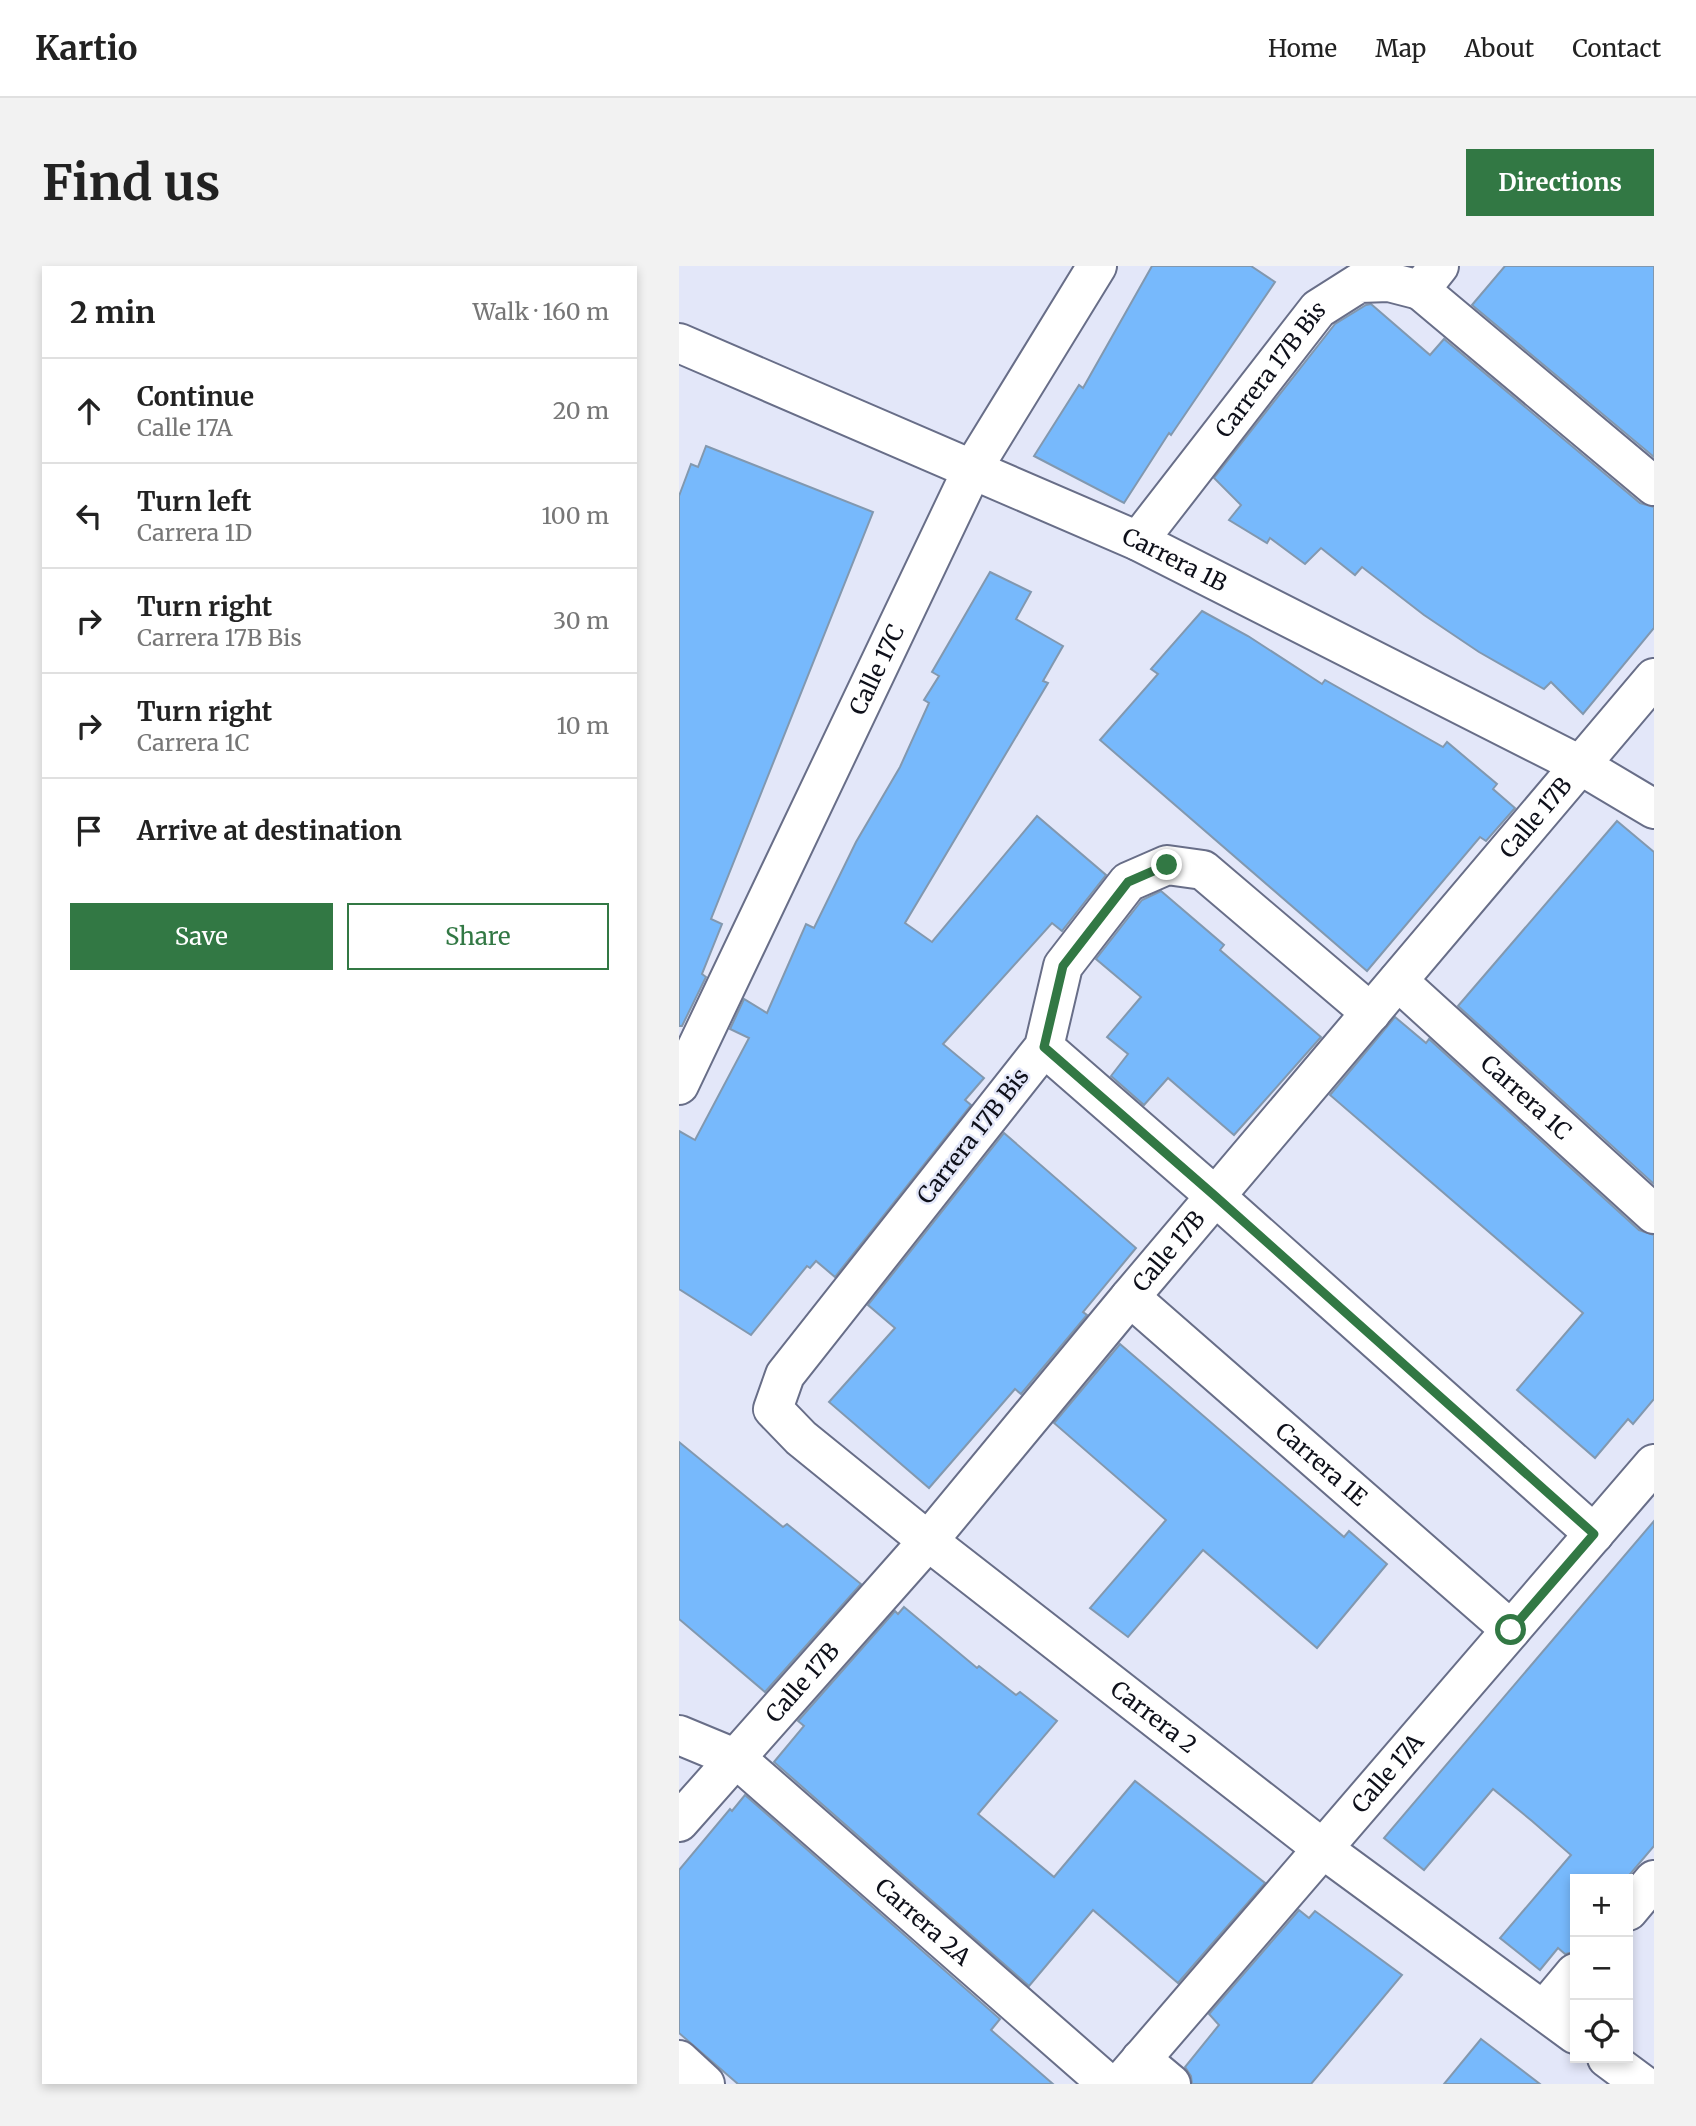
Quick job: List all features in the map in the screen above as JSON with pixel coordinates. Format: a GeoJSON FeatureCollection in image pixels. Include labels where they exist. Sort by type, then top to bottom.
{"type":"FeatureCollection","features":[{"type":"Feature","properties":{"kind":"street","name":"Calle 17C"},"geometry":{"type":"LineString","coordinates":[[679,1085],[973,468],[1097,266]]}},
{"type":"Feature","properties":{"kind":"street"},"geometry":{"type":"LineString","coordinates":[[1429,278],[1654,486]]}},
{"type":"Feature","properties":{"kind":"street","name":"Carrera 17B Bis"},"geometry":{"type":"LineString","coordinates":[[1138,541],[1318,309],[1359,283],[1429,278]]}},
{"type":"Feature","properties":{"kind":"street","name":"Carrera 1B"},"geometry":{"type":"LineString","coordinates":[[679,343],[1138,541],[1580,765],[1654,809]]}},
{"type":"Feature","properties":{"kind":"street","name":"Calle 17B"},"geometry":{"type":"LineString","coordinates":[[679,1822],[928,1541],[1130,1297],[1654,678]]}},
{"type":"Feature","properties":{"kind":"street","name":"Carrera 17B Bis"},"geometry":{"type":"LineString","coordinates":[[785,1375],[1044,1047],[1063,966],[1128,882],[1167,865],[1203,870],[1371,1013]]}},
{"type":"Feature","properties":{"kind":"street","name":"Carrera 1C"},"geometry":{"type":"LineString","coordinates":[[1398,981],[1654,1214]]}},
{"type":"Feature","properties":{"kind":"street"},"geometry":{"type":"LineString","coordinates":[[1044,1047],[1594,1534]]}},
{"type":"Feature","properties":{"kind":"street","name":"Carrera 1E"},"geometry":{"type":"LineString","coordinates":[[1130,1297],[1511,1630]]}},
{"type":"Feature","properties":{"kind":"street","name":"Carrera 2"},"geometry":{"type":"LineString","coordinates":[[785,1375],[773,1409],[801,1438],[928,1541],[1323,1849],[1570,2030]]}},
{"type":"Feature","properties":{"kind":"street","name":"Calle 17A"},"geometry":{"type":"LineString","coordinates":[[1130,2071],[1654,1464]]}},
{"type":"Feature","properties":{"kind":"street","name":"Carrera 2A"},"geometry":{"type":"LineString","coordinates":[[679,1735],[737,1759],[1108,2084]]}},
{"type":"Feature","properties":{"kind":"street"},"geometry":{"type":"LineString","coordinates":[[1633,1905],[1654,1880]]}},
{"type":"Feature","properties":{"kind":"street"},"geometry":{"type":"LineString","coordinates":[[1543,2010],[1570,1978]]}},
{"type":"Feature","properties":{"kind":"street"},"geometry":{"type":"LineString","coordinates":[[679,2060],[705,2084]]}},
{"type":"Feature","properties":{"kind":"street"},"geometry":{"type":"LineString","coordinates":[[1614,2063],[1642,2084]]}},
{"type":"Feature","properties":{"kind":"street"},"geometry":{"type":"LineString","coordinates":[[1130,2071],[1171,2084]]}},
{"type":"Feature","properties":{"kind":"building"},"geometry":{"type":"Polygon","coordinates":[[[1152,266],[1251,266],[1275,282],[1171,435],[1169,433],[1124,503],[1034,456],[1079,385],[1083,388],[1152,266]]]}},
{"type":"Feature","properties":{"kind":"building"},"geometry":{"type":"Polygon","coordinates":[[[1505,266],[1654,266],[1654,457],[1472,305],[1505,266]]]}},
{"type":"Feature","properties":{"kind":"building"},"geometry":{"type":"Polygon","coordinates":[[[1371,304],[1430,355],[1444,339],[1640,503],[1654,507],[1654,628],[1583,714],[1551,682],[1544,689],[1479,652],[1424,615],[1362,567],[1355,575],[1321,548],[1305,564],[1270,538],[1267,543],[1229,520],[1241,505],[1214,478],[1335,324],[1371,304]]]}},
{"type":"Feature","properties":{"kind":"building"},"geometry":{"type":"Polygon","coordinates":[[[706,446],[873,512],[711,919],[722,924],[702,974],[706,977],[682,1026],[679,1026],[679,496],[691,464],[698,467],[706,446]]]}},
{"type":"Feature","properties":{"kind":"building"},"geometry":{"type":"Polygon","coordinates":[[[990,572],[1031,592],[1016,619],[1063,646],[1043,681],[1048,683],[905,923],[932,942],[1037,816],[1106,875],[1062,931],[1052,923],[943,1044],[984,1078],[965,1100],[971,1105],[835,1277],[816,1261],[810,1268],[807,1266],[751,1335],[679,1289],[679,1131],[695,1140],[749,1038],[730,1029],[744,999],[767,1013],[806,924],[814,928],[856,842],[900,767],[929,703],[924,700],[939,676],[932,672],[990,572]]]}},
{"type":"Feature","properties":{"kind":"building"},"geometry":{"type":"Polygon","coordinates":[[[1202,611],[1248,636],[1322,684],[1325,680],[1443,747],[1447,742],[1497,784],[1493,789],[1515,808],[1486,841],[1480,837],[1367,971],[1100,740],[1158,674],[1151,669],[1202,611]]]}},
{"type":"Feature","properties":{"kind":"building"},"geometry":{"type":"Polygon","coordinates":[[[1617,821],[1654,852],[1654,1184],[1458,1006],[1617,821]]]}},
{"type":"Feature","properties":{"kind":"building"},"geometry":{"type":"Polygon","coordinates":[[[1161,891],[1224,945],[1220,950],[1321,1037],[1234,1135],[1168,1078],[1144,1105],[1111,1076],[1128,1054],[1107,1037],[1141,997],[1096,959],[1142,900],[1161,891]]]}},
{"type":"Feature","properties":{"kind":"building"},"geometry":{"type":"Polygon","coordinates":[[[1395,1017],[1426,1043],[1429,1039],[1639,1230],[1654,1235],[1654,1399],[1633,1424],[1628,1419],[1595,1458],[1517,1390],[1583,1313],[1330,1095],[1395,1017]]]}},
{"type":"Feature","properties":{"kind":"building"},"geometry":{"type":"Polygon","coordinates":[[[1004,1133],[1136,1248],[1083,1312],[1087,1315],[1021,1394],[1015,1389],[929,1488],[829,1402],[895,1328],[868,1305],[1004,1133]]]}},
{"type":"Feature","properties":{"kind":"building"},"geometry":{"type":"Polygon","coordinates":[[[1120,1344],[1344,1537],[1349,1531],[1387,1564],[1317,1648],[1203,1550],[1128,1637],[1090,1608],[1166,1520],[1054,1423],[1120,1344]]]}},
{"type":"Feature","properties":{"kind":"building"},"geometry":{"type":"Polygon","coordinates":[[[679,1442],[783,1527],[787,1524],[861,1584],[765,1692],[679,1619],[679,1442]]]}},
{"type":"Feature","properties":{"kind":"building"},"geometry":{"type":"Polygon","coordinates":[[[1654,1521],[1654,1846],[1630,1874],[1570,1874],[1570,1953],[1565,1954],[1558,1948],[1540,1970],[1500,1938],[1571,1855],[1493,1789],[1424,1870],[1384,1838],[1654,1521]]]}},
{"type":"Feature","properties":{"kind":"building"},"geometry":{"type":"Polygon","coordinates":[[[904,1607],[977,1668],[979,1666],[1016,1695],[1020,1692],[1057,1721],[978,1814],[1054,1877],[1135,1781],[1265,1883],[1178,1983],[1093,1910],[1029,1986],[774,1762],[804,1726],[798,1721],[895,1611],[898,1614],[904,1607]]]}},
{"type":"Feature","properties":{"kind":"building"},"geometry":{"type":"Polygon","coordinates":[[[745,1795],[1000,2019],[991,2030],[1053,2084],[738,2084],[679,2033],[679,1870],[745,1795]]]}},
{"type":"Feature","properties":{"kind":"building"},"geometry":{"type":"Polygon","coordinates":[[[1299,1910],[1309,1918],[1315,1911],[1402,1975],[1311,2084],[1192,2084],[1191,2076],[1185,2067],[1219,2025],[1209,2014],[1299,1910]]]}},
{"type":"Feature","properties":{"kind":"building"},"geometry":{"type":"Polygon","coordinates":[[[1481,2039],[1540,2084],[1444,2084],[1481,2039]]]}},
{"type":"Feature","properties":{"kind":"route"},"geometry":{"type":"LineString","coordinates":[[1167,865],[1128,882],[1063,966],[1044,1047],[1594,1534],[1511,1630]]}}]}
